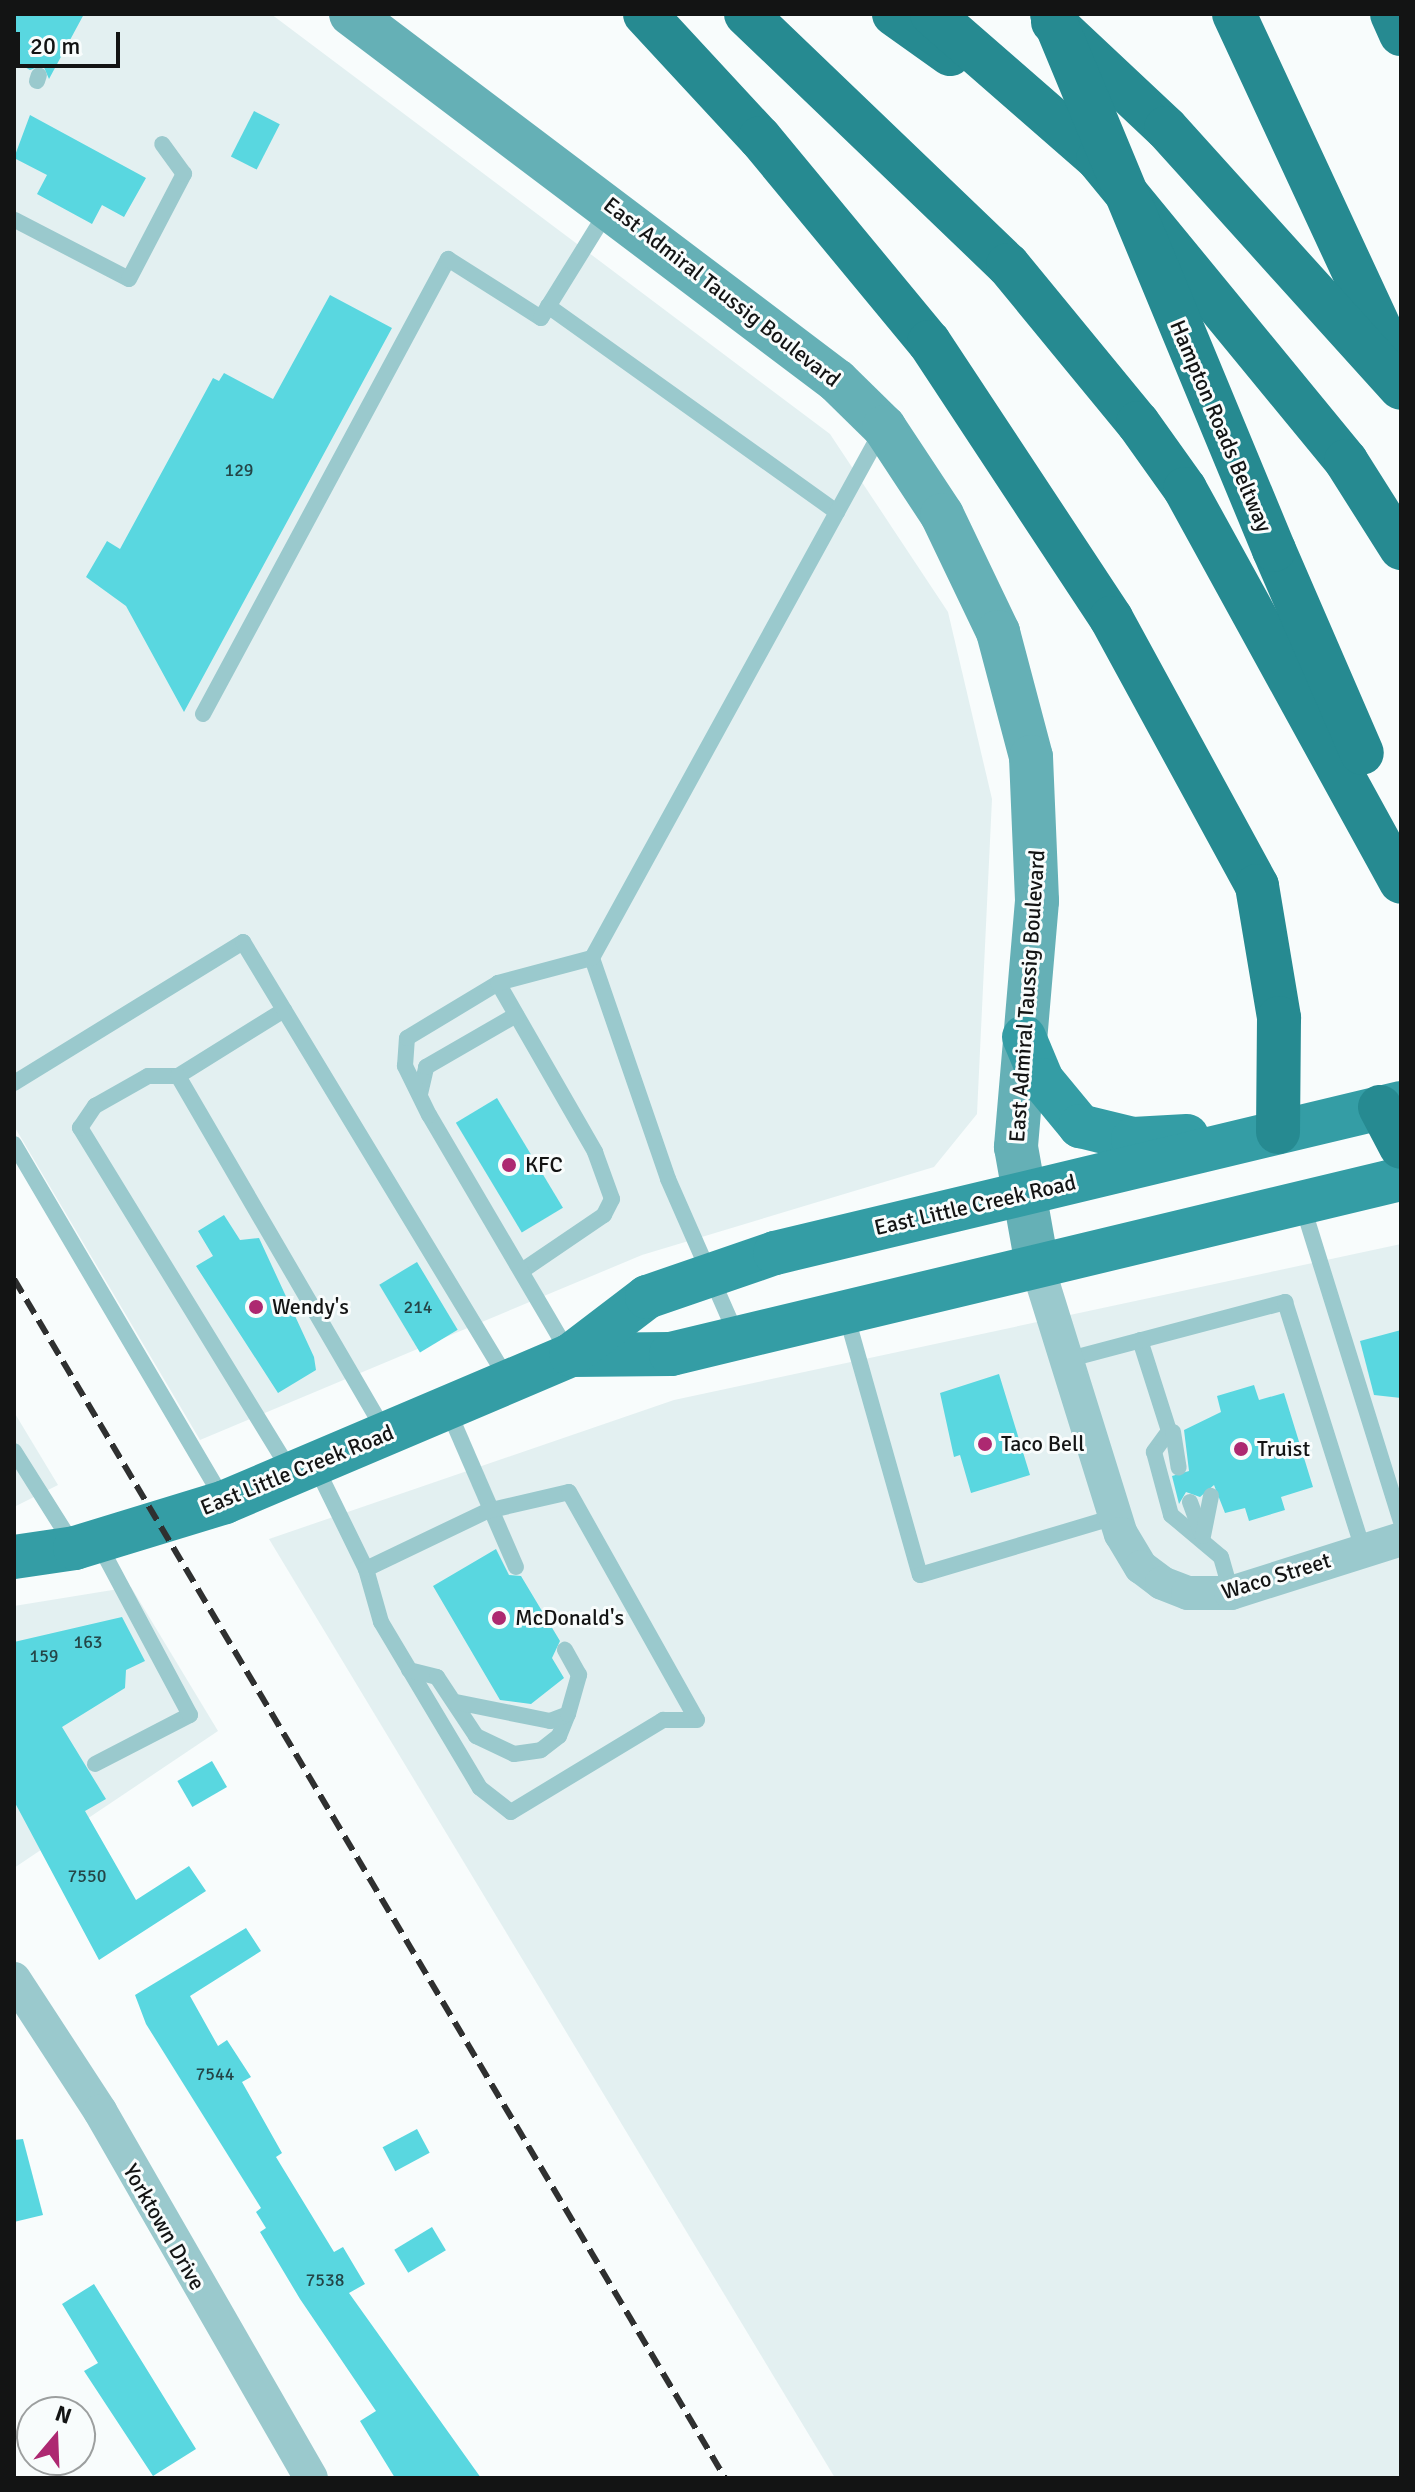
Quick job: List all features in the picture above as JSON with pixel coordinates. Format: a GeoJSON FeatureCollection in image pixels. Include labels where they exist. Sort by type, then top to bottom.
{"type":"FeatureCollection","features":[{"type":"Feature","properties":{"kind":"highway"},"geometry":{"type":"LineString","coordinates":[[645,14],[760,138],[929,342],[1111,618],[1257,886],[1279,1018],[1278,1132]]}},
{"type":"Feature","properties":{"kind":"highway"},"geometry":{"type":"LineString","coordinates":[[746,14],[1008,265],[1138,423],[1193,502],[1401,882]]}},
{"type":"Feature","properties":{"kind":"highway"},"geometry":{"type":"LineString","coordinates":[[894,14],[1098,159]]}},
{"type":"Feature","properties":{"kind":"highway"},"geometry":{"type":"LineString","coordinates":[[932,14],[1098,159],[1346,461],[1401,548]]}},
{"type":"Feature","properties":{"kind":"highway"},"geometry":{"type":"LineString","coordinates":[[1044,14],[1166,128],[1401,388]]}},
{"type":"Feature","properties":{"kind":"highway","name":"Hampton Roads Beltway"},"geometry":{"type":"LineString","coordinates":[[1052,14],[1274,550],[1401,832]]}},
{"type":"Feature","properties":{"kind":"highway"},"geometry":{"type":"LineString","coordinates":[[1392,14],[1401,34]]}},
{"type":"Feature","properties":{"kind":"highway"},"geometry":{"type":"LineString","coordinates":[[1238,22],[1401,375]]}},
{"type":"Feature","properties":{"kind":"highway"},"geometry":{"type":"LineString","coordinates":[[1390,1105],[1401,1147]]}},
{"type":"Feature","properties":{"kind":"main road","name":"East Admiral Taussig Boulevard"},"geometry":{"type":"LineString","coordinates":[[351,14],[788,340],[884,427],[976,578],[1016,686],[1038,829],[1016,1147],[1022,1195],[1037,1265]]}},
{"type":"Feature","properties":{"kind":"main road"},"geometry":{"type":"LineString","coordinates":[[1024,1037],[1042,1080],[1080,1126],[1133,1139],[1278,1132]]}},
{"type":"Feature","properties":{"kind":"main road","name":"East Little Creek Road"},"geometry":{"type":"LineString","coordinates":[[14,1557],[86,1545],[225,1502],[571,1355],[647,1297],[711,1280],[775,1253],[1390,1105]]}},
{"type":"Feature","properties":{"kind":"main road","name":"East Little Creek Road"},"geometry":{"type":"LineString","coordinates":[[571,1355],[671,1354],[845,1309],[1401,1179]]}},
{"type":"Feature","properties":{"kind":"street","name":"Waco Street"},"geometry":{"type":"LineString","coordinates":[[1037,1265],[1115,1517],[1131,1553],[1162,1583],[1188,1593],[1231,1593],[1401,1539]]}},
{"type":"Feature","properties":{"kind":"street","name":"Yorktown Drive"},"geometry":{"type":"LineString","coordinates":[[14,1979],[100,2111],[311,2478]]}},
{"type":"Feature","properties":{"kind":"lane"},"geometry":{"type":"LineString","coordinates":[[15,220],[129,279],[184,174],[162,144]]}},
{"type":"Feature","properties":{"kind":"lane"},"geometry":{"type":"LineString","coordinates":[[203,714],[448,259],[541,318],[611,205]]}},
{"type":"Feature","properties":{"kind":"lane"},"geometry":{"type":"LineString","coordinates":[[548,306],[837,512]]}},
{"type":"Feature","properties":{"kind":"lane"},"geometry":{"type":"LineString","coordinates":[[571,1355],[420,1096],[405,1066],[407,1038],[498,983],[592,958],[884,427]]}},
{"type":"Feature","properties":{"kind":"lane"},"geometry":{"type":"LineString","coordinates":[[14,1083],[243,942],[508,1382]]}},
{"type":"Feature","properties":{"kind":"lane"},"geometry":{"type":"LineString","coordinates":[[592,958],[711,1280],[737,1336]]}},
{"type":"Feature","properties":{"kind":"lane"},"geometry":{"type":"LineString","coordinates":[[498,983],[610,1181],[612,1199],[604,1215],[523,1270]]}},
{"type":"Feature","properties":{"kind":"lane"},"geometry":{"type":"LineString","coordinates":[[284,1010],[178,1076],[148,1076],[95,1106],[80,1128],[366,1569],[381,1622],[480,1788],[511,1812],[663,1720],[697,1720],[569,1492],[487,1511],[366,1569]]}},
{"type":"Feature","properties":{"kind":"lane"},"geometry":{"type":"LineString","coordinates":[[420,1096],[426,1067],[516,1015]]}},
{"type":"Feature","properties":{"kind":"lane"},"geometry":{"type":"LineString","coordinates":[[178,1076],[386,1433]]}},
{"type":"Feature","properties":{"kind":"lane"},"geometry":{"type":"LineString","coordinates":[[14,1144],[225,1502]]}},
{"type":"Feature","properties":{"kind":"lane"},"geometry":{"type":"LineString","coordinates":[[1302,1202],[1401,1521]]}},
{"type":"Feature","properties":{"kind":"lane"},"geometry":{"type":"LineString","coordinates":[[1066,1360],[1285,1302],[1363,1550]]}},
{"type":"Feature","properties":{"kind":"lane"},"geometry":{"type":"LineString","coordinates":[[845,1309],[920,1575],[1115,1517]]}},
{"type":"Feature","properties":{"kind":"lane"},"geometry":{"type":"LineString","coordinates":[[1140,1340],[1172,1432],[1179,1468]]}},
{"type":"Feature","properties":{"kind":"lane"},"geometry":{"type":"LineString","coordinates":[[448,1408],[487,1511],[516,1567]]}},
{"type":"Feature","properties":{"kind":"lane"},"geometry":{"type":"LineString","coordinates":[[1172,1432],[1154,1452],[1171,1515],[1203,1536],[1221,1557],[1231,1593]]}},
{"type":"Feature","properties":{"kind":"lane"},"geometry":{"type":"LineString","coordinates":[[14,1451],[86,1545],[190,1715],[95,1764]]}},
{"type":"Feature","properties":{"kind":"lane"},"geometry":{"type":"LineString","coordinates":[[1203,1536],[1211,1496]]}},
{"type":"Feature","properties":{"kind":"lane"},"geometry":{"type":"LineString","coordinates":[[1190,1502],[1203,1536]]}},
{"type":"Feature","properties":{"kind":"lane"},"geometry":{"type":"LineString","coordinates":[[409,1670],[437,1677],[476,1736],[514,1754],[541,1750],[559,1736],[579,1675],[565,1650]]}},
{"type":"Feature","properties":{"kind":"lane"},"geometry":{"type":"LineString","coordinates":[[456,1702],[550,1721],[568,1714]]}},
{"type":"Feature","properties":{"kind":"shaded area"},"geometry":{"type":"Polygon","coordinates":[[[14,14],[271,14],[830,434],[948,612],[992,799],[977,1114],[934,1167],[642,1255],[200,1440],[14,1126],[14,14]]]}},
{"type":"Feature","properties":{"kind":"shaded area"},"geometry":{"type":"Polygon","coordinates":[[[1401,1244],[1401,2478],[835,2478],[269,1539],[674,1400],[1401,1244]]]}},
{"type":"Feature","properties":{"kind":"shaded area"},"geometry":{"type":"Polygon","coordinates":[[[14,1412],[58,1485],[14,1507],[14,1412]]]}},
{"type":"Feature","properties":{"kind":"shaded area"},"geometry":{"type":"Polygon","coordinates":[[[131,1587],[218,1731],[14,1868],[14,1606],[131,1587]]]}},
{"type":"Feature","properties":{"kind":"building"},"geometry":{"type":"Polygon","coordinates":[[[14,14],[84,14],[49,79],[43,65],[30,70],[14,61],[14,14]]]}},
{"type":"Feature","properties":{"kind":"building"},"geometry":{"type":"Polygon","coordinates":[[[254,111],[280,124],[257,170],[231,156],[254,111]]]}},
{"type":"Feature","properties":{"kind":"building"},"geometry":{"type":"Polygon","coordinates":[[[30,115],[146,178],[124,217],[102,205],[92,224],[37,194],[47,175],[14,158],[30,115]]]}},
{"type":"Feature","properties":{"kind":"building"},"geometry":{"type":"Polygon","coordinates":[[[330,295],[392,328],[184,712],[126,606],[86,577],[107,541],[120,549],[213,378],[219,381],[224,373],[273,399],[330,295]]]}},
{"type":"Feature","properties":{"kind":"building","name":"KFC"},"geometry":{"type":"Polygon","coordinates":[[[497,1098],[563,1208],[522,1232],[456,1123],[497,1098]]]}},
{"type":"Feature","properties":{"kind":"building","name":"Wendy's"},"geometry":{"type":"Polygon","coordinates":[[[224,1215],[240,1240],[259,1238],[314,1357],[316,1370],[278,1393],[196,1266],[213,1256],[198,1231],[224,1215]]]}},
{"type":"Feature","properties":{"kind":"building"},"geometry":{"type":"Polygon","coordinates":[[[417,1262],[458,1330],[420,1352],[379,1285],[417,1262]]]}},
{"type":"Feature","properties":{"kind":"building"},"geometry":{"type":"Polygon","coordinates":[[[1401,1330],[1401,1398],[1374,1395],[1360,1341],[1401,1330]]]}},
{"type":"Feature","properties":{"kind":"building","name":"Taco Bell"},"geometry":{"type":"Polygon","coordinates":[[[999,1374],[1030,1475],[971,1493],[960,1455],[954,1457],[940,1393],[999,1374]]]}},
{"type":"Feature","properties":{"kind":"building","name":"Truist"},"geometry":{"type":"Polygon","coordinates":[[[1254,1385],[1259,1400],[1284,1393],[1313,1487],[1281,1497],[1285,1510],[1249,1521],[1245,1508],[1225,1513],[1214,1485],[1200,1497],[1186,1492],[1179,1504],[1172,1476],[1189,1471],[1184,1430],[1221,1412],[1217,1396],[1254,1385]]]}},
{"type":"Feature","properties":{"kind":"building","name":"McDonald's"},"geometry":{"type":"Polygon","coordinates":[[[496,1549],[509,1575],[521,1576],[560,1641],[552,1658],[564,1678],[531,1704],[500,1700],[433,1586],[496,1549]]]}},
{"type":"Feature","properties":{"kind":"building"},"geometry":{"type":"Polygon","coordinates":[[[122,1617],[145,1661],[126,1670],[125,1688],[62,1727],[106,1799],[85,1811],[136,1900],[189,1866],[206,1891],[99,1960],[14,1801],[14,1642],[122,1617]]]}},
{"type":"Feature","properties":{"kind":"building"},"geometry":{"type":"Polygon","coordinates":[[[212,1761],[227,1787],[192,1807],[177,1781],[212,1761]]]}},
{"type":"Feature","properties":{"kind":"building"},"geometry":{"type":"Polygon","coordinates":[[[246,1928],[261,1951],[190,1996],[218,2046],[227,2040],[251,2077],[242,2082],[282,2153],[276,2157],[334,2252],[343,2247],[365,2284],[349,2293],[481,2478],[395,2478],[360,2421],[376,2411],[300,2299],[260,2232],[266,2228],[256,2212],[261,2208],[146,2024],[135,1995],[246,1928]]]}},
{"type":"Feature","properties":{"kind":"building"},"geometry":{"type":"Polygon","coordinates":[[[417,2129],[430,2153],[395,2171],[383,2147],[417,2129]]]}},
{"type":"Feature","properties":{"kind":"building"},"geometry":{"type":"Polygon","coordinates":[[[23,2139],[43,2215],[14,2222],[14,2140],[23,2139]]]}},
{"type":"Feature","properties":{"kind":"building"},"geometry":{"type":"Polygon","coordinates":[[[432,2227],[446,2250],[408,2273],[394,2250],[432,2227]]]}},
{"type":"Feature","properties":{"kind":"building"},"geometry":{"type":"Polygon","coordinates":[[[94,2284],[196,2449],[153,2476],[84,2371],[98,2363],[62,2304],[94,2284]]]}},
{"type":"Feature","properties":{"kind":"railway"},"geometry":{"type":"LineString","coordinates":[[14,1279],[725,2478]]}},
{"type":"Feature","properties":{"kind":"place","name":"KFC"},"geometry":{"type":"Point","coordinates":[509,1165]}},
{"type":"Feature","properties":{"kind":"place","name":"Wendy's"},"geometry":{"type":"Point","coordinates":[256,1307]}},
{"type":"Feature","properties":{"kind":"place","name":"Taco Bell"},"geometry":{"type":"Point","coordinates":[985,1444]}},
{"type":"Feature","properties":{"kind":"place","name":"Truist"},"geometry":{"type":"Point","coordinates":[1241,1449]}},
{"type":"Feature","properties":{"kind":"place","name":"McDonald's"},"geometry":{"type":"Point","coordinates":[499,1618]}}]}
